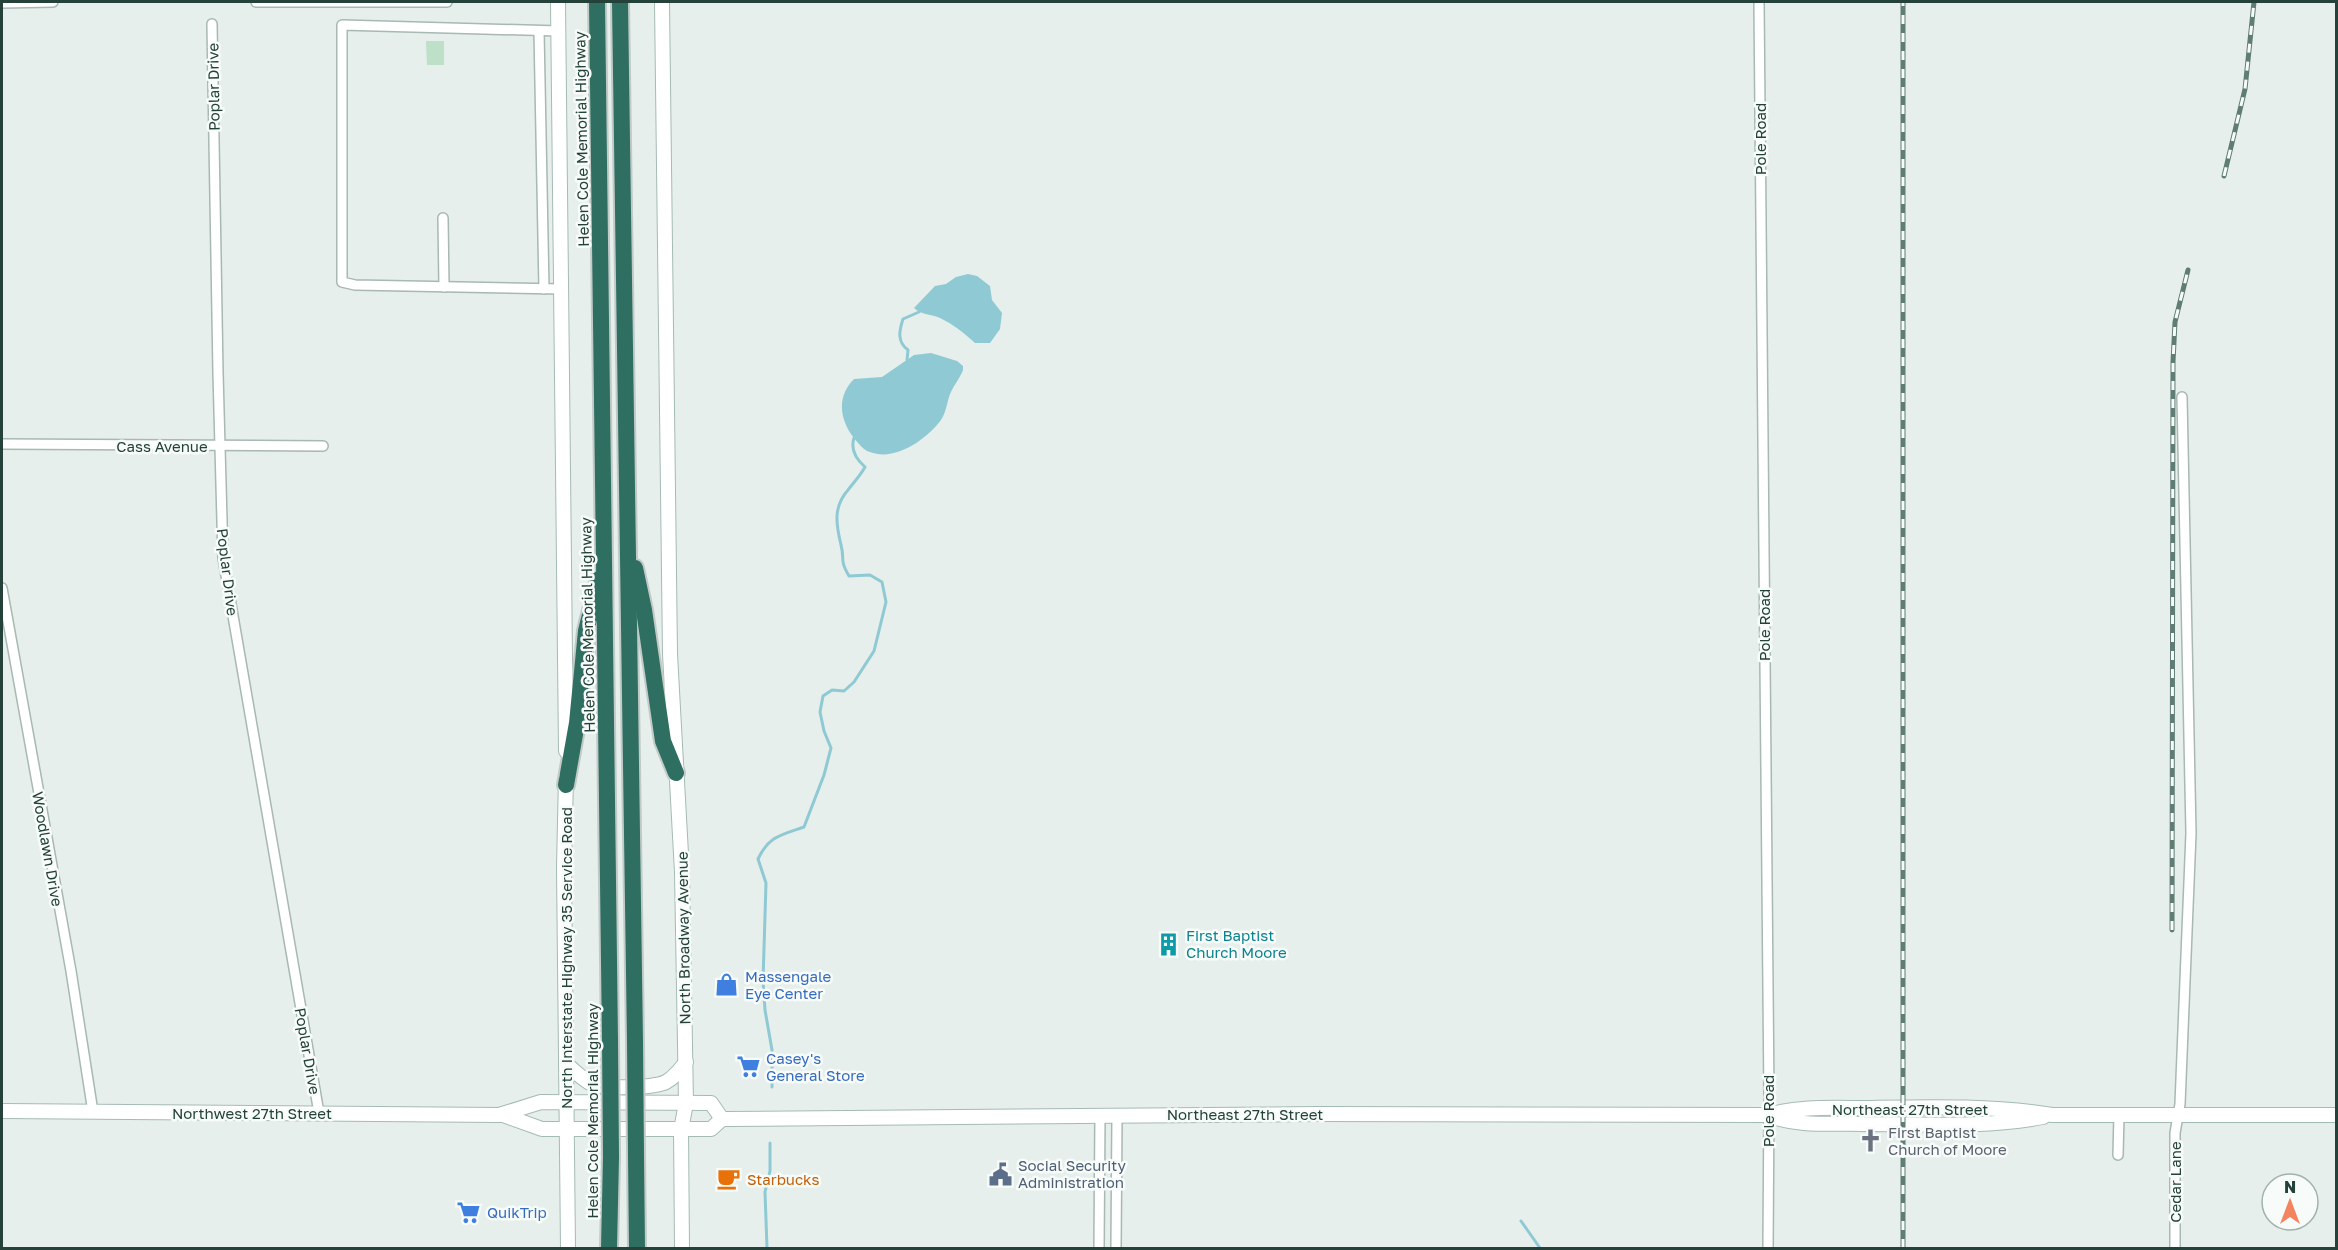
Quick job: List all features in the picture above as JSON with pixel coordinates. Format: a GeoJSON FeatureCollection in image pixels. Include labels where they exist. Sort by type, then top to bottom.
{"type":"FeatureCollection","features":[{"type":"Feature","properties":{"kind":"highway","name":"Helen Cole Memorial Highway"},"geometry":{"type":"LineString","coordinates":[[597,2],[610,1041],[609,1248]]}},
{"type":"Feature","properties":{"kind":"highway"},"geometry":{"type":"LineString","coordinates":[[620,2],[637,1248]]}},
{"type":"Feature","properties":{"kind":"highway"},"geometry":{"type":"LineString","coordinates":[[627,529],[644,610],[663,741],[676,772]]}},
{"type":"Feature","properties":{"kind":"highway"},"geometry":{"type":"LineString","coordinates":[[566,785],[577,723],[586,631],[604,558]]}},
{"type":"Feature","properties":{"kind":"main road","name":"North Interstate Highway 35 Service Road"},"geometry":{"type":"LineString","coordinates":[[558,2],[567,680],[564,867],[568,1248]]}},
{"type":"Feature","properties":{"kind":"main road","name":"North Broadway Avenue"},"geometry":{"type":"LineString","coordinates":[[662,8],[670,654],[682,872],[686,1062],[686,1103],[681,1130]]}},
{"type":"Feature","properties":{"kind":"main road"},"geometry":{"type":"LineString","coordinates":[[566,1064],[587,1082],[598,1086],[646,1086],[668,1081],[686,1062]]}},
{"type":"Feature","properties":{"kind":"main road","name":"Northwest 27th Street"},"geometry":{"type":"LineString","coordinates":[[503,1115],[541,1102],[686,1103]]}},
{"type":"Feature","properties":{"kind":"main road"},"geometry":{"type":"LineString","coordinates":[[686,1103],[711,1103],[722,1119]]}},
{"type":"Feature","properties":{"kind":"main road","name":"Northwest 27th Street"},"geometry":{"type":"LineString","coordinates":[[2,1111],[503,1115],[542,1129],[681,1130]]}},
{"type":"Feature","properties":{"kind":"main road","name":"Northeast 27th Street"},"geometry":{"type":"LineString","coordinates":[[681,1130],[711,1129],[722,1119],[1100,1115],[1768,1115],[1785,1122],[1889,1124],[2018,1122],[2052,1115],[2337,1115]]}},
{"type":"Feature","properties":{"kind":"main road"},"geometry":{"type":"LineString","coordinates":[[681,1130],[682,1248]]}},
{"type":"Feature","properties":{"kind":"street"},"geometry":{"type":"LineString","coordinates":[[2,3],[53,2]]}},
{"type":"Feature","properties":{"kind":"street"},"geometry":{"type":"LineString","coordinates":[[256,2],[447,2]]}},
{"type":"Feature","properties":{"kind":"street","name":"Pole Road"},"geometry":{"type":"LineString","coordinates":[[1759,2],[1768,1248]]}},
{"type":"Feature","properties":{"kind":"street","name":"Poplar Drive"},"geometry":{"type":"LineString","coordinates":[[212,24],[222,539],[227,588],[319,1113]]}},
{"type":"Feature","properties":{"kind":"street"},"geometry":{"type":"LineString","coordinates":[[559,24],[539,31],[342,25],[342,282],[356,285],[562,289]]}},
{"type":"Feature","properties":{"kind":"street"},"geometry":{"type":"LineString","coordinates":[[539,31],[544,289]]}},
{"type":"Feature","properties":{"kind":"street"},"geometry":{"type":"LineString","coordinates":[[443,218],[444,287]]}},
{"type":"Feature","properties":{"kind":"street","name":"Cedar Lane"},"geometry":{"type":"LineString","coordinates":[[2175,1248],[2175,1133],[2178,1115],[2191,833],[2182,397]]}},
{"type":"Feature","properties":{"kind":"street","name":"Cass Avenue"},"geometry":{"type":"LineString","coordinates":[[2,444],[322,446]]}},
{"type":"Feature","properties":{"kind":"street","name":"Woodlawn Drive"},"geometry":{"type":"LineString","coordinates":[[2,588],[71,971],[93,1112]]}},
{"type":"Feature","properties":{"kind":"street"},"geometry":{"type":"LineString","coordinates":[[1100,1115],[1100,1248]]}},
{"type":"Feature","properties":{"kind":"street"},"geometry":{"type":"LineString","coordinates":[[1116,1248],[1117,1115]]}},
{"type":"Feature","properties":{"kind":"street"},"geometry":{"type":"LineString","coordinates":[[2118,1155],[2119,1115]]}},
{"type":"Feature","properties":{"kind":"green space"},"geometry":{"type":"Polygon","coordinates":[[[426,41],[444,41],[444,65],[427,65],[426,41]]]}},
{"type":"Feature","properties":{"kind":"water"},"geometry":{"type":"Polygon","coordinates":[[[968,274],[977,276],[990,286],[992,300],[1002,313],[1000,329],[990,343],[975,343],[949,323],[914,308],[935,286],[946,284],[956,277],[968,274]]]}},
{"type":"Feature","properties":{"kind":"water"},"geometry":{"type":"Polygon","coordinates":[[[931,353],[957,361],[963,366],[941,420],[919,441],[900,451],[880,454],[865,450],[853,437],[844,420],[842,403],[848,387],[854,379],[882,377],[914,355],[931,353]]]}},
{"type":"Feature","properties":{"kind":"waterway"},"geometry":{"type":"LineString","coordinates":[[907,360],[908,350],[904,347],[900,336],[902,323],[903,319],[919,312]]}},
{"type":"Feature","properties":{"kind":"waterway"},"geometry":{"type":"LineString","coordinates":[[772,1087],[772,1050],[763,981],[766,883],[758,859],[771,841],[804,827],[824,775],[831,748],[820,712],[823,696],[832,690],[844,691],[854,682],[874,651],[886,602],[882,582],[870,575],[849,576],[843,563],[837,523],[838,509],[843,496],[865,467],[855,454],[854,438]]}},
{"type":"Feature","properties":{"kind":"waterway"},"geometry":{"type":"LineString","coordinates":[[767,1248],[765,1192],[770,1171],[770,1143]]}},
{"type":"Feature","properties":{"kind":"waterway"},"geometry":{"type":"LineString","coordinates":[[1521,1221],[1540,1248]]}},
{"type":"Feature","properties":{"kind":"railway"},"geometry":{"type":"LineString","coordinates":[[1903,2],[1903,1248]]}},
{"type":"Feature","properties":{"kind":"railway"},"geometry":{"type":"LineString","coordinates":[[2224,176],[2245,89],[2254,2]]}},
{"type":"Feature","properties":{"kind":"railway"},"geometry":{"type":"LineString","coordinates":[[2172,930],[2173,362],[2175,322],[2188,270]]}},
{"type":"Feature","properties":{"kind":"place","name":"First Baptist Church Moore"},"geometry":{"type":"Point","coordinates":[1168,944]}},
{"type":"Feature","properties":{"kind":"place","name":"Massengale Eye Center"},"geometry":{"type":"Point","coordinates":[727,985]}},
{"type":"Feature","properties":{"kind":"place","name":"Casey's General Store"},"geometry":{"type":"Point","coordinates":[748,1067]}},
{"type":"Feature","properties":{"kind":"place","name":"First Baptist Church of Moore"},"geometry":{"type":"Point","coordinates":[1870,1141]}},
{"type":"Feature","properties":{"kind":"place","name":"Social Security Administration"},"geometry":{"type":"Point","coordinates":[1000,1174]}},
{"type":"Feature","properties":{"kind":"place","name":"Starbucks"},"geometry":{"type":"Point","coordinates":[729,1179]}},
{"type":"Feature","properties":{"kind":"place","name":"QuikTrip"},"geometry":{"type":"Point","coordinates":[469,1212]}}]}
